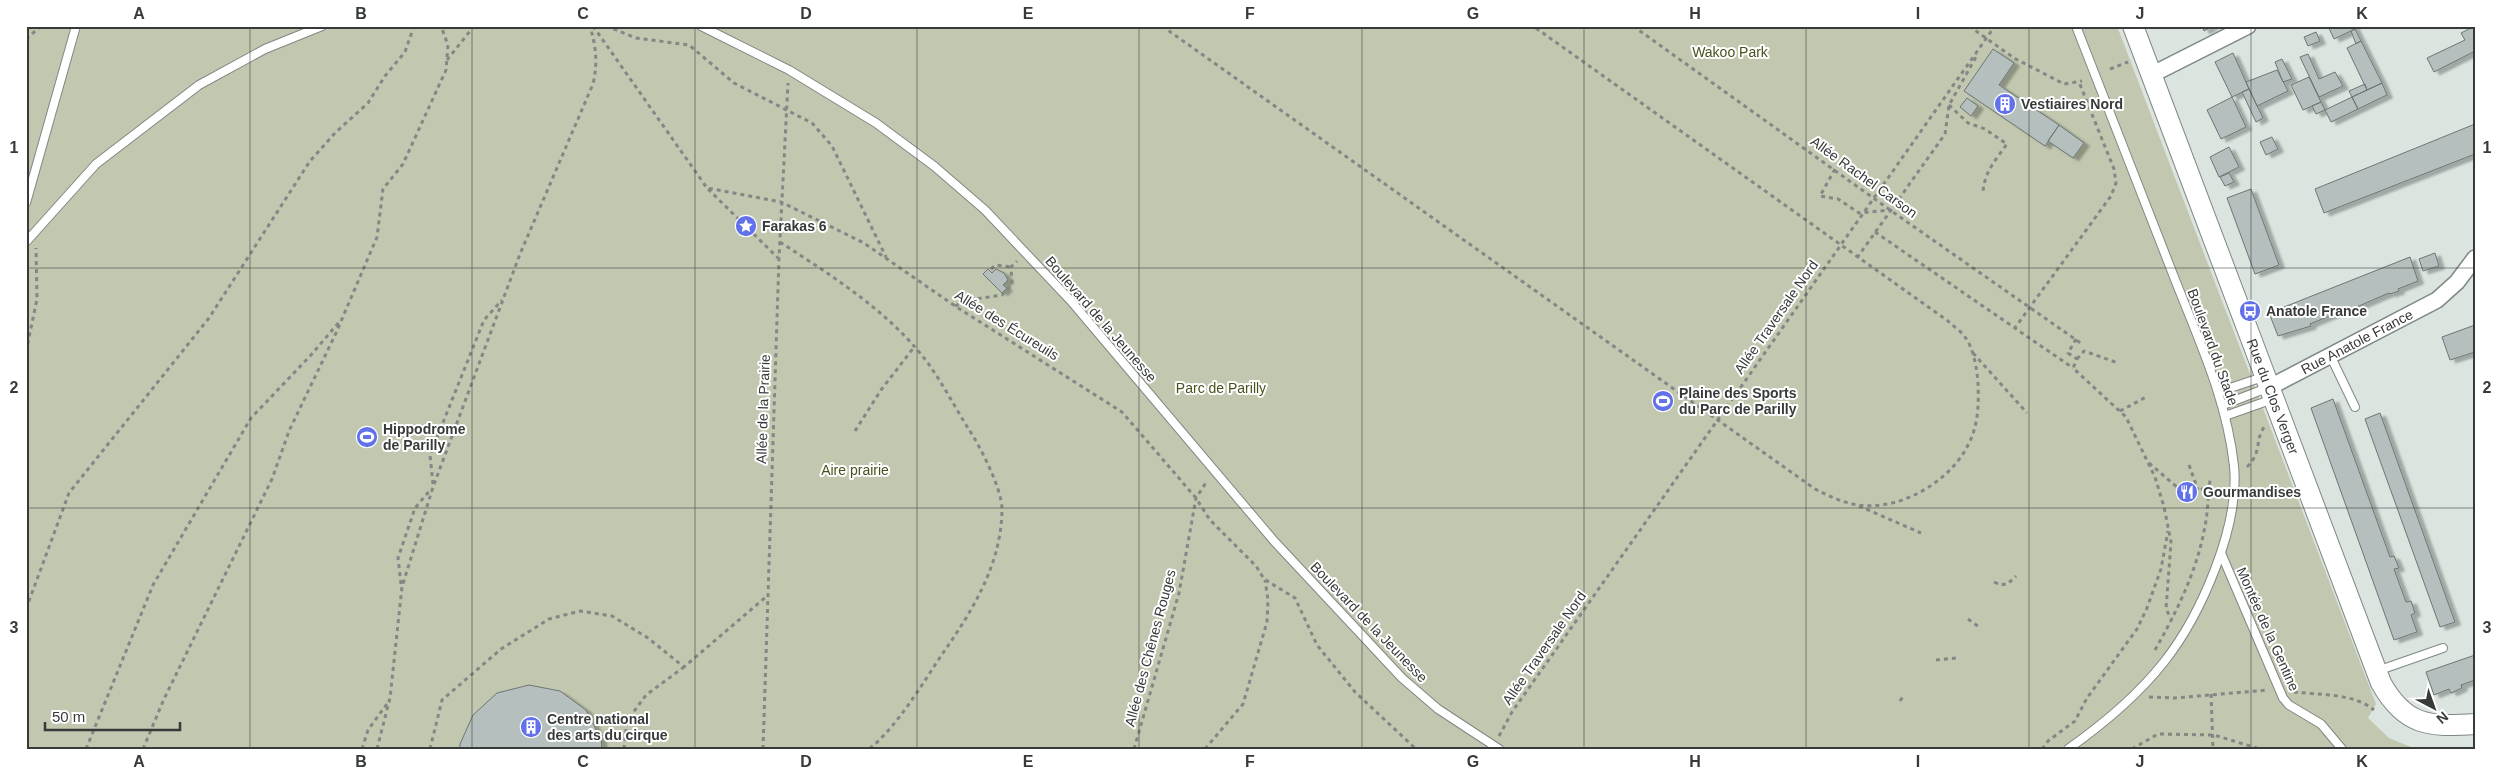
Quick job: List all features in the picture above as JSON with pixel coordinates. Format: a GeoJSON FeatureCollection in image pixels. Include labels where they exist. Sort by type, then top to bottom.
{"type":"FeatureCollection","features":[{"type":"Feature","properties":{"kind":"street","name":"Rue du Clos Verger"},"geometry":{"type":"LineString","coordinates":[[2133,26],[2378,677],[2391,702],[2403,713],[2418,721],[2438,726],[2475,724]]}},
{"type":"Feature","properties":{"kind":"street"},"geometry":{"type":"LineString","coordinates":[[2151,74],[2248,26]]}},
{"type":"Feature","properties":{"kind":"street","name":"Rue Anatole France"},"geometry":{"type":"LineString","coordinates":[[2270,387],[2437,300],[2457,282],[2475,258]]}},
{"type":"Feature","properties":{"kind":"lane"},"geometry":{"type":"LineString","coordinates":[[26,204],[76,26]]}},
{"type":"Feature","properties":{"kind":"lane"},"geometry":{"type":"LineString","coordinates":[[26,242],[96,164],[199,85],[265,49],[322,26]]}},
{"type":"Feature","properties":{"kind":"lane","name":"Boulevard de la Jeunesse"},"geometry":{"type":"LineString","coordinates":[[701,26],[789,70],[850,106],[906,144],[979,205],[1070,301],[1274,541],[1402,678],[1438,709],[1496,747]]}},
{"type":"Feature","properties":{"kind":"lane","name":"Boulevard du Stade"},"geometry":{"type":"LineString","coordinates":[[2076,26],[2223,405],[2234,472],[2234,494],[2228,533],[2221,552],[2182,636],[2164,663],[2132,696]]}},
{"type":"Feature","properties":{"kind":"lane"},"geometry":{"type":"LineString","coordinates":[[2330,355],[2355,406]]}},
{"type":"Feature","properties":{"kind":"lane"},"geometry":{"type":"LineString","coordinates":[[2218,392],[2270,387]]}},
{"type":"Feature","properties":{"kind":"lane"},"geometry":{"type":"LineString","coordinates":[[2225,416],[2270,387]]}},
{"type":"Feature","properties":{"kind":"lane","name":"Rue Anatole France"},"geometry":{"type":"LineString","coordinates":[[2223,405],[2270,387]]}},
{"type":"Feature","properties":{"kind":"lane","name":"Montée de la Gentine"},"geometry":{"type":"LineString","coordinates":[[2221,552],[2280,691],[2289,705],[2321,724],[2342,749]]}},
{"type":"Feature","properties":{"kind":"lane"},"geometry":{"type":"LineString","coordinates":[[2378,677],[2443,648]]}},
{"type":"Feature","properties":{"kind":"lane"},"geometry":{"type":"LineString","coordinates":[[2068,749],[2132,696]]}},
{"type":"Feature","properties":{"kind":"path"},"geometry":{"type":"LineString","coordinates":[[26,38],[31,26]]}},
{"type":"Feature","properties":{"kind":"path"},"geometry":{"type":"LineString","coordinates":[[26,38],[41,26]]}},
{"type":"Feature","properties":{"kind":"path"},"geometry":{"type":"LineString","coordinates":[[26,609],[69,493],[209,318],[310,161],[335,133],[368,103],[385,76],[405,52],[414,26]]}},
{"type":"Feature","properties":{"kind":"path"},"geometry":{"type":"LineString","coordinates":[[143,749],[164,699],[272,480],[290,431],[377,237],[383,190],[402,164],[446,70],[448,45],[441,26]]}},
{"type":"Feature","properties":{"kind":"path"},"geometry":{"type":"LineString","coordinates":[[447,60],[474,26]]}},
{"type":"Feature","properties":{"kind":"path"},"geometry":{"type":"LineString","coordinates":[[592,26],[707,188],[779,258]]}},
{"type":"Feature","properties":{"kind":"path"},"geometry":{"type":"LineString","coordinates":[[377,749],[390,698],[402,587],[433,487],[474,375],[520,254],[593,84],[598,65],[592,26]]}},
{"type":"Feature","properties":{"kind":"path"},"geometry":{"type":"LineString","coordinates":[[606,26],[636,38],[690,45],[734,83],[812,123],[832,146],[887,259]]}},
{"type":"Feature","properties":{"kind":"path"},"geometry":{"type":"LineString","coordinates":[[1162,26],[1815,489],[1837,500],[1859,505],[1921,534]]}},
{"type":"Feature","properties":{"kind":"path"},"geometry":{"type":"LineString","coordinates":[[1533,26],[1948,321],[1965,337],[1973,353],[1978,375],[1979,402],[1976,423],[1967,447],[1955,464],[1938,481],[1922,491],[1878,505],[1859,505]]}},
{"type":"Feature","properties":{"kind":"path","name":"Allée Rachel Carson"},"geometry":{"type":"LineString","coordinates":[[1633,26],[1890,210],[2082,344]]}},
{"type":"Feature","properties":{"kind":"path"},"geometry":{"type":"LineString","coordinates":[[1969,26],[2014,58],[2064,84],[2080,81],[2114,168],[2116,183],[2105,204],[2014,329]]}},
{"type":"Feature","properties":{"kind":"path","name":"Allée Traversale Nord"},"geometry":{"type":"LineString","coordinates":[[1496,747],[1512,712],[1995,26]]}},
{"type":"Feature","properties":{"kind":"path"},"geometry":{"type":"LineString","coordinates":[[1857,258],[1945,134],[1948,105],[1986,39]]}},
{"type":"Feature","properties":{"kind":"path"},"geometry":{"type":"LineString","coordinates":[[2110,69],[2131,60]]}},
{"type":"Feature","properties":{"kind":"path","name":"Allée de la Prairie"},"geometry":{"type":"LineString","coordinates":[[763,749],[781,202],[789,70]]}},
{"type":"Feature","properties":{"kind":"path"},"geometry":{"type":"LineString","coordinates":[[1948,105],[1968,124],[1985,129],[2007,144],[1988,170],[1983,183],[1983,192]]}},
{"type":"Feature","properties":{"kind":"path"},"geometry":{"type":"LineString","coordinates":[[1834,169],[1820,196],[1838,199],[1860,213],[1890,210]]}},
{"type":"Feature","properties":{"kind":"path","name":"Allée des Écureuils"},"geometry":{"type":"LineString","coordinates":[[707,188],[781,202],[864,243],[955,306],[1122,412],[1196,498],[1210,520],[1256,566],[1264,579]]}},
{"type":"Feature","properties":{"kind":"path"},"geometry":{"type":"LineString","coordinates":[[1875,232],[2073,368],[2126,417],[2154,477],[2168,528],[2172,549],[2166,609],[2172,620]]}},
{"type":"Feature","properties":{"kind":"path"},"geometry":{"type":"LineString","coordinates":[[26,352],[37,298],[35,233]]}},
{"type":"Feature","properties":{"kind":"path"},"geometry":{"type":"LineString","coordinates":[[780,242],[843,285],[883,316],[914,346],[983,451],[1002,507],[996,547],[978,599],[913,697],[880,741],[870,749]]}},
{"type":"Feature","properties":{"kind":"path"},"geometry":{"type":"LineString","coordinates":[[1011,267],[1026,253]]}},
{"type":"Feature","properties":{"kind":"path"},"geometry":{"type":"LineString","coordinates":[[991,269],[996,265],[1011,267]]}},
{"type":"Feature","properties":{"kind":"path"},"geometry":{"type":"LineString","coordinates":[[955,306],[969,300],[1002,295],[1012,285],[1011,267]]}},
{"type":"Feature","properties":{"kind":"path"},"geometry":{"type":"LineString","coordinates":[[402,587],[398,558],[415,508],[433,487],[430,455],[484,320],[504,298]]}},
{"type":"Feature","properties":{"kind":"path"},"geometry":{"type":"LineString","coordinates":[[86,749],[153,585],[251,418],[311,356],[342,318]]}},
{"type":"Feature","properties":{"kind":"path"},"geometry":{"type":"LineString","coordinates":[[2076,339],[2068,353],[2076,359]]}},
{"type":"Feature","properties":{"kind":"path"},"geometry":{"type":"LineString","coordinates":[[855,431],[880,390],[914,346]]}},
{"type":"Feature","properties":{"kind":"path"},"geometry":{"type":"LineString","coordinates":[[2073,368],[2076,359],[2084,351],[2118,363]]}},
{"type":"Feature","properties":{"kind":"path"},"geometry":{"type":"LineString","coordinates":[[1973,353],[2026,413]]}},
{"type":"Feature","properties":{"kind":"path"},"geometry":{"type":"LineString","coordinates":[[2120,411],[2148,396]]}},
{"type":"Feature","properties":{"kind":"path"},"geometry":{"type":"LineString","coordinates":[[2234,472],[2247,467],[2254,460],[2258,451],[2260,433],[2265,426],[2282,420]]}},
{"type":"Feature","properties":{"kind":"path"},"geometry":{"type":"LineString","coordinates":[[2146,461],[2185,494],[2209,488],[2234,494]]}},
{"type":"Feature","properties":{"kind":"path"},"geometry":{"type":"LineString","coordinates":[[2189,465],[2198,490]]}},
{"type":"Feature","properties":{"kind":"path","name":"Allée des Chênes Rouges"},"geometry":{"type":"LineString","coordinates":[[1134,749],[1179,593],[1196,498],[1215,470]]}},
{"type":"Feature","properties":{"kind":"path"},"geometry":{"type":"LineString","coordinates":[[2151,656],[2172,620],[2195,566],[2205,526],[2210,480]]}},
{"type":"Feature","properties":{"kind":"path"},"geometry":{"type":"LineString","coordinates":[[2042,749],[2048,741],[2075,721],[2087,698],[2137,629],[2158,579],[2168,528]]}},
{"type":"Feature","properties":{"kind":"path"},"geometry":{"type":"LineString","coordinates":[[1994,582],[2002,585],[2008,584],[2016,576]]}},
{"type":"Feature","properties":{"kind":"path"},"geometry":{"type":"LineString","coordinates":[[1205,749],[1243,704],[1267,622],[1268,600],[1264,579]]}},
{"type":"Feature","properties":{"kind":"path"},"geometry":{"type":"LineString","coordinates":[[1264,579],[1295,598],[1317,645],[1355,692],[1416,749]]}},
{"type":"Feature","properties":{"kind":"path"},"geometry":{"type":"LineString","coordinates":[[624,749],[627,722],[646,695],[684,667],[768,595]]}},
{"type":"Feature","properties":{"kind":"path"},"geometry":{"type":"LineString","coordinates":[[430,749],[442,700],[501,649],[549,619],[580,611],[612,616],[648,638],[684,667]]}},
{"type":"Feature","properties":{"kind":"path"},"geometry":{"type":"LineString","coordinates":[[1968,620],[1979,627]]}},
{"type":"Feature","properties":{"kind":"path"},"geometry":{"type":"LineString","coordinates":[[1936,660],[1957,658]]}},
{"type":"Feature","properties":{"kind":"path"},"geometry":{"type":"LineString","coordinates":[[2132,696],[2175,698],[2262,689],[2340,697],[2366,703]]}},
{"type":"Feature","properties":{"kind":"path"},"geometry":{"type":"LineString","coordinates":[[2211,694],[2214,735],[2213,749]]}},
{"type":"Feature","properties":{"kind":"path"},"geometry":{"type":"LineString","coordinates":[[1900,701],[1904,695]]}},
{"type":"Feature","properties":{"kind":"path"},"geometry":{"type":"LineString","coordinates":[[362,749],[368,730],[390,698]]}},
{"type":"Feature","properties":{"kind":"path"},"geometry":{"type":"LineString","coordinates":[[2132,749],[2158,734],[2214,735],[2260,749]]}},
{"type":"Feature","properties":{"kind":"green space","name":"Parc de Parilly"},"geometry":{"type":"Polygon","coordinates":[[[26,26],[2117,26],[2376,704],[2368,718],[2389,738],[2416,749],[26,749],[26,26]]]}},
{"type":"Feature","properties":{"kind":"building"},"geometry":{"type":"Polygon","coordinates":[[[2202,26],[2213,26],[2204,31],[2202,26]]]}},
{"type":"Feature","properties":{"kind":"building"},"geometry":{"type":"Polygon","coordinates":[[[2328,26],[2354,26],[2355,29],[2334,39],[2328,26]]]}},
{"type":"Feature","properties":{"kind":"building"},"geometry":{"type":"Polygon","coordinates":[[[2473,27],[2475,32],[2475,51],[2434,72],[2427,58],[2465,40],[2461,33],[2473,27]]]}},
{"type":"Feature","properties":{"kind":"building"},"geometry":{"type":"Polygon","coordinates":[[[2355,29],[2361,41],[2356,44],[2351,31],[2355,29]]]}},
{"type":"Feature","properties":{"kind":"building"},"geometry":{"type":"Polygon","coordinates":[[[2316,32],[2320,41],[2308,46],[2304,37],[2316,32]]]}},
{"type":"Feature","properties":{"kind":"building"},"geometry":{"type":"Polygon","coordinates":[[[2361,41],[2382,83],[2367,90],[2347,48],[2361,41]]]}},
{"type":"Feature","properties":{"kind":"building","name":"Vestiaires Nord"},"geometry":{"type":"Polygon","coordinates":[[[1993,49],[2014,63],[1999,85],[2059,125],[2045,146],[1964,91],[1993,49]]]}},
{"type":"Feature","properties":{"kind":"building"},"geometry":{"type":"Polygon","coordinates":[[[2233,53],[2249,89],[2232,97],[2215,62],[2233,53]]]}},
{"type":"Feature","properties":{"kind":"building"},"geometry":{"type":"Polygon","coordinates":[[[2308,54],[2319,79],[2335,72],[2343,86],[2319,97],[2300,57],[2308,54]]]}},
{"type":"Feature","properties":{"kind":"building"},"geometry":{"type":"Polygon","coordinates":[[[2282,59],[2292,79],[2283,82],[2275,62],[2282,59]]]}},
{"type":"Feature","properties":{"kind":"building"},"geometry":{"type":"Polygon","coordinates":[[[2277,70],[2288,91],[2257,106],[2246,82],[2277,70]]]}},
{"type":"Feature","properties":{"kind":"building"},"geometry":{"type":"Polygon","coordinates":[[[2309,77],[2321,102],[2303,110],[2291,85],[2309,77]]]}},
{"type":"Feature","properties":{"kind":"building"},"geometry":{"type":"Polygon","coordinates":[[[2382,83],[2387,95],[2358,109],[2352,97],[2382,83]]]}},
{"type":"Feature","properties":{"kind":"building"},"geometry":{"type":"Polygon","coordinates":[[[2365,84],[2367,90],[2352,97],[2349,91],[2365,84]]]}},
{"type":"Feature","properties":{"kind":"building"},"geometry":{"type":"Polygon","coordinates":[[[2249,89],[2263,118],[2256,122],[2242,92],[2249,89]]]}},
{"type":"Feature","properties":{"kind":"building"},"geometry":{"type":"Polygon","coordinates":[[[2232,97],[2246,127],[2221,139],[2207,110],[2232,97]]]}},
{"type":"Feature","properties":{"kind":"building"},"geometry":{"type":"Polygon","coordinates":[[[2352,97],[2358,109],[2331,122],[2325,110],[2352,97]]]}},
{"type":"Feature","properties":{"kind":"building"},"geometry":{"type":"Polygon","coordinates":[[[1967,98],[1978,106],[1971,116],[1960,107],[1967,98]]]}},
{"type":"Feature","properties":{"kind":"building"},"geometry":{"type":"Polygon","coordinates":[[[2321,102],[2325,110],[2316,114],[2312,106],[2321,102]]]}},
{"type":"Feature","properties":{"kind":"building"},"geometry":{"type":"Polygon","coordinates":[[[2475,124],[2475,154],[2324,213],[2315,189],[2475,124]]]}},
{"type":"Feature","properties":{"kind":"building"},"geometry":{"type":"Polygon","coordinates":[[[2059,125],[2084,143],[2073,158],[2048,141],[2059,125]]]}},
{"type":"Feature","properties":{"kind":"building"},"geometry":{"type":"Polygon","coordinates":[[[2272,137],[2278,149],[2266,155],[2260,142],[2272,137]]]}},
{"type":"Feature","properties":{"kind":"building"},"geometry":{"type":"Polygon","coordinates":[[[2229,147],[2239,167],[2219,177],[2210,157],[2229,147]]]}},
{"type":"Feature","properties":{"kind":"building"},"geometry":{"type":"Polygon","coordinates":[[[2229,173],[2234,182],[2225,186],[2220,177],[2229,173]]]}},
{"type":"Feature","properties":{"kind":"building"},"geometry":{"type":"Polygon","coordinates":[[[2251,189],[2279,265],[2255,274],[2227,198],[2251,189]]]}},
{"type":"Feature","properties":{"kind":"building"},"geometry":{"type":"Polygon","coordinates":[[[2435,253],[2439,266],[2423,271],[2419,259],[2435,253]]]}},
{"type":"Feature","properties":{"kind":"building"},"geometry":{"type":"Polygon","coordinates":[[[2410,257],[2418,281],[2398,289],[2399,291],[2389,293],[2345,312],[2344,310],[2310,324],[2311,326],[2278,336],[2269,313],[2410,257]]]}},
{"type":"Feature","properties":{"kind":"building"},"geometry":{"type":"Polygon","coordinates":[[[988,269],[992,273],[996,269],[1004,273],[1008,280],[1003,285],[1007,288],[1002,293],[983,274],[988,269]]]}},
{"type":"Feature","properties":{"kind":"building"},"geometry":{"type":"Polygon","coordinates":[[[2475,325],[2475,352],[2450,360],[2442,337],[2475,325]]]}},
{"type":"Feature","properties":{"kind":"building"},"geometry":{"type":"Polygon","coordinates":[[[2333,399],[2390,557],[2394,556],[2399,568],[2394,569],[2406,602],[2411,601],[2415,613],[2411,615],[2417,632],[2394,640],[2311,408],[2333,399]]]}},
{"type":"Feature","properties":{"kind":"building"},"geometry":{"type":"Polygon","coordinates":[[[2380,413],[2455,622],[2440,627],[2365,419],[2380,413]]]}},
{"type":"Feature","properties":{"kind":"building"},"geometry":{"type":"Polygon","coordinates":[[[2475,655],[2475,680],[2461,685],[2462,688],[2451,693],[2449,689],[2434,695],[2426,672],[2475,655]]]}},
{"type":"Feature","properties":{"kind":"building","name":"Centre national des arts du cirque"},"geometry":{"type":"Polygon","coordinates":[[[529,685],[560,691],[586,710],[601,739],[602,749],[460,749],[460,744],[473,715],[497,693],[529,685]]]}},
{"type":"Feature","properties":{"kind":"place","name":"Vestiaires Nord"},"geometry":{"type":"Point","coordinates":[2005,104]}},
{"type":"Feature","properties":{"kind":"place","name":"Farakas 6"},"geometry":{"type":"Point","coordinates":[746,226]}},
{"type":"Feature","properties":{"kind":"place","name":"Anatole France"},"geometry":{"type":"Point","coordinates":[2250,311]}},
{"type":"Feature","properties":{"kind":"place","name":"Plaine des Sports du Parc de Parilly"},"geometry":{"type":"Point","coordinates":[1663,401]}},
{"type":"Feature","properties":{"kind":"place","name":"Hippodrome de Parilly"},"geometry":{"type":"Point","coordinates":[367,437]}},
{"type":"Feature","properties":{"kind":"place","name":"Gourmandises"},"geometry":{"type":"Point","coordinates":[2187,492]}},
{"type":"Feature","properties":{"kind":"place","name":"Centre national des arts du cirque"},"geometry":{"type":"Point","coordinates":[531,727]}},
{"type":"Feature","properties":{"kind":"park label","name":"Wakoo Park"},"geometry":{"type":"Point","coordinates":[1730,52]}},
{"type":"Feature","properties":{"kind":"park label","name":"Aire prairie"},"geometry":{"type":"Point","coordinates":[855,470]}}]}
